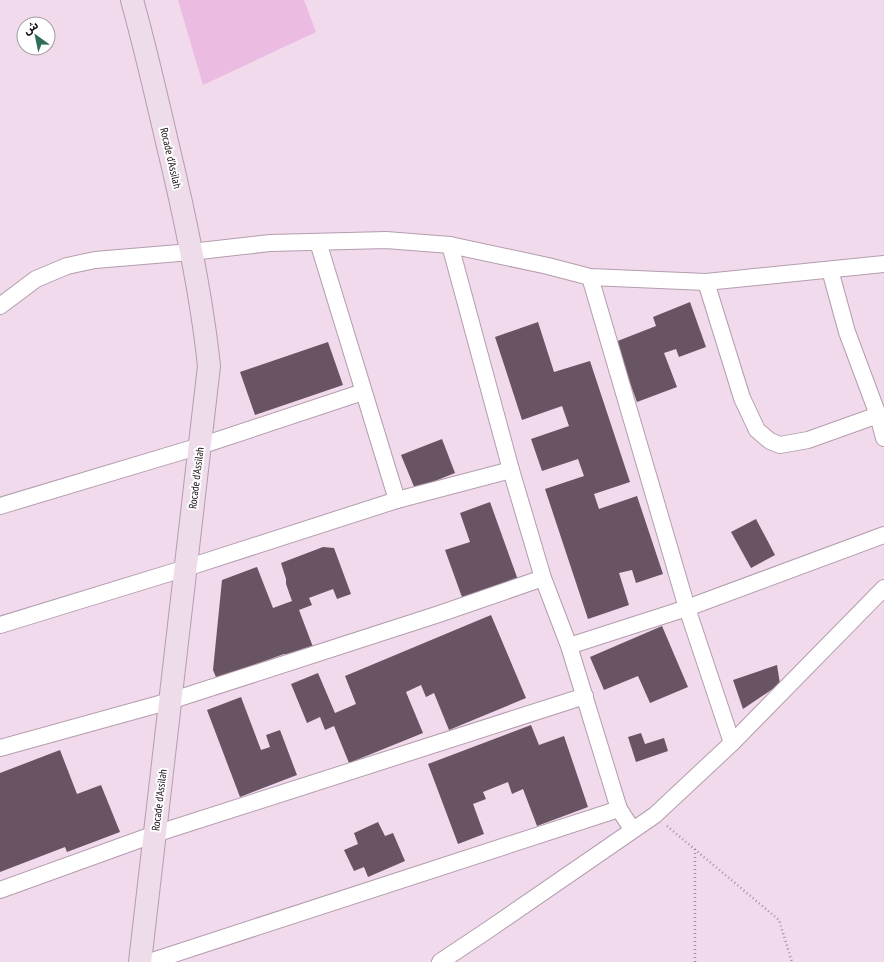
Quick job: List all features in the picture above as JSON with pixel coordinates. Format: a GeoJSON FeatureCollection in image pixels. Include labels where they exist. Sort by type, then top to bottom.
{"type":"FeatureCollection","features":[{"type":"Feature","properties":{"kind":"street","name":"Rocade d'Assilah"},"geometry":{"type":"LineString","coordinates":[[132,0],[180,194],[205,323],[209,366],[140,962]]}},
{"type":"Feature","properties":{"kind":"street"},"geometry":{"type":"LineString","coordinates":[[0,306],[36,278],[67,266],[95,260],[192,252],[270,243],[386,240],[450,245],[548,266],[590,277],[706,282],[884,264]]}},
{"type":"Feature","properties":{"kind":"street"},"geometry":{"type":"LineString","coordinates":[[318,242],[350,345],[362,392],[397,500]]}},
{"type":"Feature","properties":{"kind":"street"},"geometry":{"type":"LineString","coordinates":[[450,245],[511,470],[543,578],[570,646],[619,809],[632,829]]}},
{"type":"Feature","properties":{"kind":"street"},"geometry":{"type":"LineString","coordinates":[[830,270],[847,332],[878,415],[884,438]]}},
{"type":"Feature","properties":{"kind":"street"},"geometry":{"type":"LineString","coordinates":[[590,277],[687,608],[732,744]]}},
{"type":"Feature","properties":{"kind":"street"},"geometry":{"type":"LineString","coordinates":[[706,282],[742,398],[757,430],[770,441],[780,445],[808,440],[878,415]]}},
{"type":"Feature","properties":{"kind":"street"},"geometry":{"type":"LineString","coordinates":[[0,506],[200,446],[362,392]]}},
{"type":"Feature","properties":{"kind":"street"},"geometry":{"type":"LineString","coordinates":[[0,626],[397,500],[511,470]]}},
{"type":"Feature","properties":{"kind":"street"},"geometry":{"type":"LineString","coordinates":[[570,646],[687,608],[884,535]]}},
{"type":"Feature","properties":{"kind":"street"},"geometry":{"type":"LineString","coordinates":[[0,748],[170,701],[432,617],[543,578]]}},
{"type":"Feature","properties":{"kind":"street"},"geometry":{"type":"LineString","coordinates":[[440,962],[654,815],[732,744],[884,588]]}},
{"type":"Feature","properties":{"kind":"street"},"geometry":{"type":"LineString","coordinates":[[0,890],[155,834],[584,696]]}},
{"type":"Feature","properties":{"kind":"street"},"geometry":{"type":"LineString","coordinates":[[159,961],[619,809]]}},
{"type":"Feature","properties":{"kind":"path"},"geometry":{"type":"LineString","coordinates":[[654,815],[779,920],[792,962]]}},
{"type":"Feature","properties":{"kind":"path"},"geometry":{"type":"LineString","coordinates":[[695,849],[695,962]]}},
{"type":"Feature","properties":{"kind":"shaded area"},"geometry":{"type":"Polygon","coordinates":[[[178,0],[304,0],[316,32],[203,85],[178,0]]]}},
{"type":"Feature","properties":{"kind":"building"},"geometry":{"type":"Polygon","coordinates":[[[690,302],[706,347],[679,357],[676,349],[664,353],[677,387],[637,402],[615,342],[656,326],[653,317],[690,302]]]}},
{"type":"Feature","properties":{"kind":"building"},"geometry":{"type":"Polygon","coordinates":[[[538,322],[554,372],[590,361],[630,482],[594,494],[599,509],[637,496],[663,574],[636,583],[632,570],[619,573],[629,605],[588,619],[545,489],[584,476],[578,459],[542,471],[531,439],[569,426],[562,406],[522,420],[495,337],[538,322]]]}},
{"type":"Feature","properties":{"kind":"building"},"geometry":{"type":"Polygon","coordinates":[[[328,342],[343,385],[255,415],[240,372],[328,342]]]}},
{"type":"Feature","properties":{"kind":"building"},"geometry":{"type":"Polygon","coordinates":[[[442,439],[455,473],[415,489],[401,455],[442,439]]]}},
{"type":"Feature","properties":{"kind":"building"},"geometry":{"type":"Polygon","coordinates":[[[490,502],[518,580],[463,600],[445,550],[470,542],[460,513],[490,502]]]}},
{"type":"Feature","properties":{"kind":"building"},"geometry":{"type":"Polygon","coordinates":[[[756,519],[775,555],[751,568],[731,532],[756,519]]]}},
{"type":"Feature","properties":{"kind":"building"},"geometry":{"type":"Polygon","coordinates":[[[323,547],[334,548],[351,594],[337,599],[333,589],[309,598],[312,605],[299,610],[313,647],[293,655],[284,654],[235,672],[218,682],[213,670],[222,580],[257,567],[273,608],[292,601],[281,563],[323,547]]]}},
{"type":"Feature","properties":{"kind":"building"},"geometry":{"type":"Polygon","coordinates":[[[491,615],[526,698],[449,730],[434,693],[426,697],[421,685],[406,692],[423,733],[349,763],[334,726],[325,730],[320,717],[307,723],[291,684],[318,673],[335,713],[356,704],[345,676],[491,615]]]}},
{"type":"Feature","properties":{"kind":"building"},"geometry":{"type":"Polygon","coordinates":[[[662,626],[688,687],[650,703],[638,676],[604,690],[590,657],[662,626]]]}},
{"type":"Feature","properties":{"kind":"building"},"geometry":{"type":"Polygon","coordinates":[[[777,665],[780,684],[743,709],[733,680],[777,665]]]}},
{"type":"Feature","properties":{"kind":"building"},"geometry":{"type":"Polygon","coordinates":[[[241,697],[261,750],[270,747],[266,735],[280,730],[297,775],[240,797],[207,710],[241,697]]]}},
{"type":"Feature","properties":{"kind":"building"},"geometry":{"type":"Polygon","coordinates":[[[531,725],[539,745],[564,736],[588,807],[537,826],[523,789],[512,794],[508,782],[483,792],[486,799],[473,804],[484,834],[458,844],[428,764],[531,725]]]}},
{"type":"Feature","properties":{"kind":"building"},"geometry":{"type":"Polygon","coordinates":[[[641,733],[645,744],[664,738],[668,751],[636,762],[628,737],[641,733]]]}},
{"type":"Feature","properties":{"kind":"building"},"geometry":{"type":"Polygon","coordinates":[[[60,750],[77,794],[101,785],[120,832],[67,852],[65,847],[0,872],[0,773],[60,750]]]}},
{"type":"Feature","properties":{"kind":"building"},"geometry":{"type":"Polygon","coordinates":[[[378,822],[385,836],[393,833],[405,861],[368,877],[364,867],[354,871],[344,850],[358,844],[354,833],[378,822]]]}}]}
